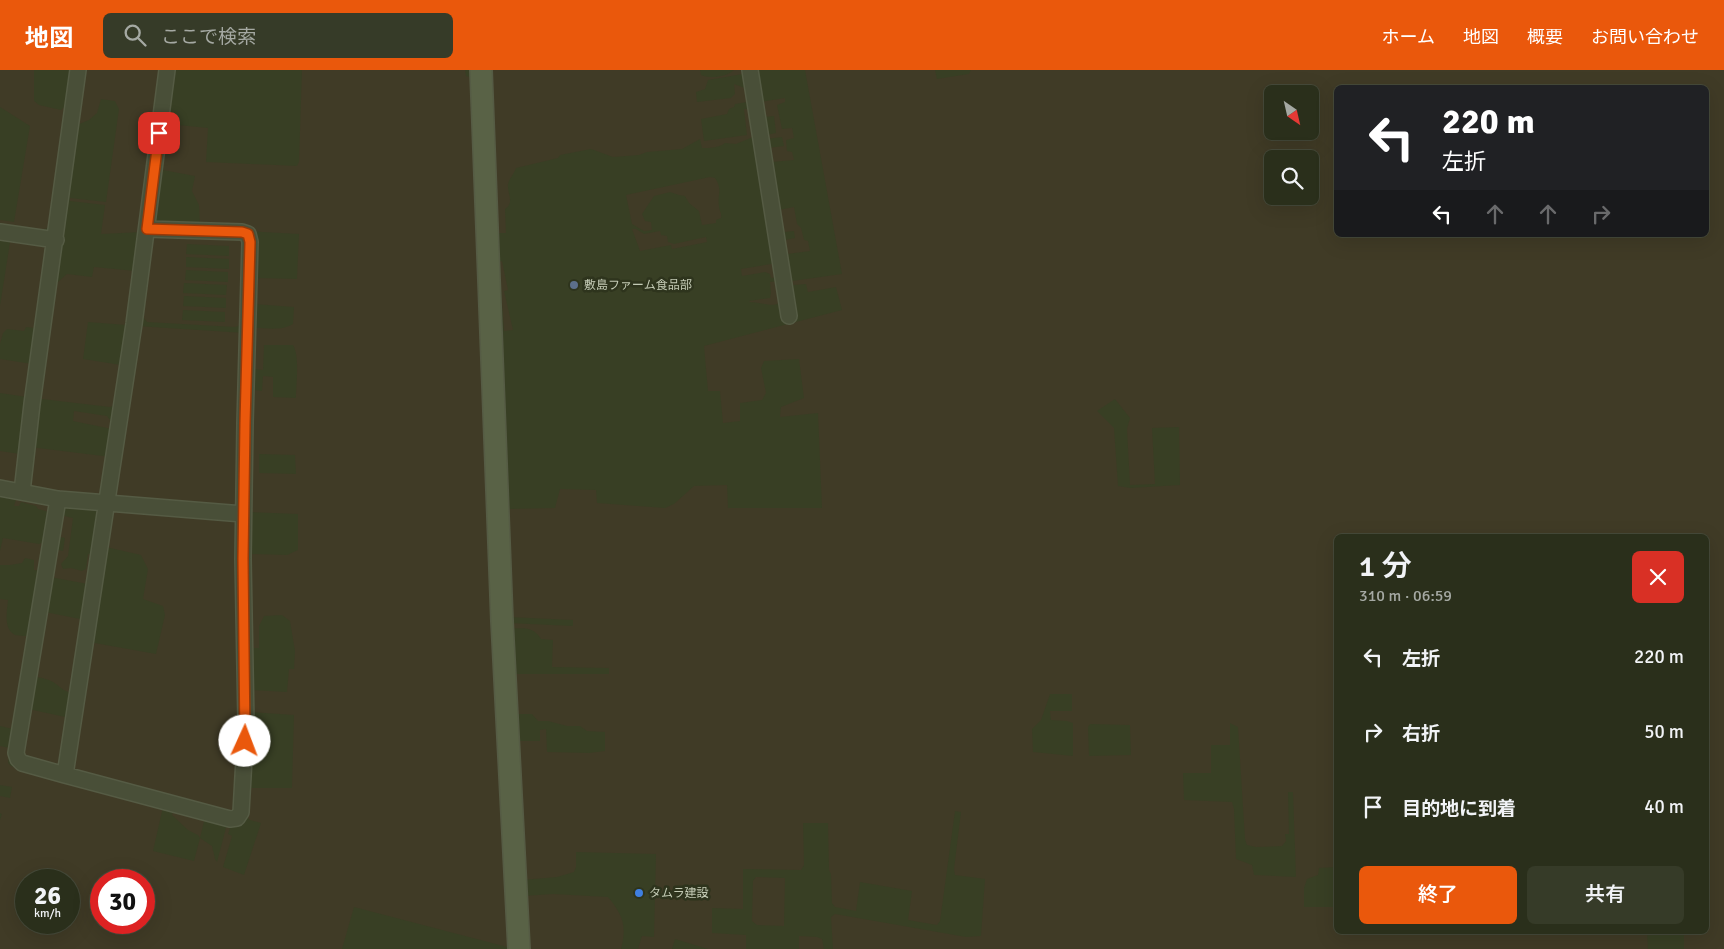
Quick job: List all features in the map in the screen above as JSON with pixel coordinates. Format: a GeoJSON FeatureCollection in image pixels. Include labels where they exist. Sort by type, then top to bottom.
{"type":"FeatureCollection","features":[{"type":"Feature","properties":{"kind":"street"},"geometry":{"type":"LineString","coordinates":[[22,492],[32,404],[78,70]]}},
{"type":"Feature","properties":{"kind":"street"},"geometry":{"type":"LineString","coordinates":[[66,775],[147,229],[167,70]]}},
{"type":"Feature","properties":{"kind":"street"},"geometry":{"type":"LineString","coordinates":[[481,70],[502,621],[519,949]]}},
{"type":"Feature","properties":{"kind":"street"},"geometry":{"type":"LineString","coordinates":[[750,70],[789,316]]}},
{"type":"Feature","properties":{"kind":"street"},"geometry":{"type":"LineString","coordinates":[[58,500],[16,753],[18,759],[22,763],[66,775],[230,819],[237,818],[241,812],[246,723],[243,626],[250,242],[248,234],[242,232],[147,229]]}},
{"type":"Feature","properties":{"kind":"street"},"geometry":{"type":"LineString","coordinates":[[0,232],[56,240]]}},
{"type":"Feature","properties":{"kind":"street"},"geometry":{"type":"LineString","coordinates":[[0,488],[58,500],[244,514]]}},
{"type":"Feature","properties":{"kind":"shaded area"},"geometry":{"type":"Polygon","coordinates":[[[0,70],[34,70],[34,101],[39,105],[61,110],[68,104],[75,70],[160,70],[142,232],[101,234],[105,205],[70,201],[70,198],[106,202],[119,109],[115,101],[101,99],[97,113],[89,120],[67,129],[52,226],[40,231],[0,225],[0,220],[14,222],[30,126],[0,107],[0,70]]]}},
{"type":"Feature","properties":{"kind":"shaded area"},"geometry":{"type":"Polygon","coordinates":[[[302,70],[465,70],[466,76],[472,78],[492,507],[509,509],[555,508],[560,489],[596,490],[597,503],[665,508],[674,504],[694,486],[727,485],[728,508],[822,508],[818,413],[780,417],[781,407],[804,398],[799,359],[764,361],[761,368],[766,393],[762,400],[740,403],[740,421],[723,423],[720,391],[708,391],[704,346],[842,310],[836,287],[808,292],[806,284],[793,285],[792,281],[842,274],[805,70],[935,70],[937,79],[969,74],[971,70],[1724,70],[1724,949],[1684,949],[1684,934],[1709,934],[1709,534],[1334,534],[1334,867],[1319,868],[1318,875],[1307,879],[1304,888],[1304,907],[1334,907],[1334,934],[1647,934],[1648,949],[833,949],[831,917],[835,914],[966,937],[981,936],[985,879],[955,875],[954,869],[961,812],[955,811],[940,921],[937,925],[908,920],[912,891],[860,882],[856,911],[835,907],[832,903],[831,874],[829,870],[828,823],[803,823],[804,865],[801,870],[743,869],[743,909],[712,908],[712,933],[746,935],[746,949],[708,949],[675,939],[672,949],[638,949],[642,936],[654,937],[656,854],[576,852],[574,872],[557,877],[522,880],[523,896],[553,894],[608,897],[617,909],[622,921],[624,934],[621,949],[515,949],[354,907],[342,949],[0,949],[0,820],[2,814],[0,813],[0,796],[10,798],[12,787],[0,785],[0,746],[10,748],[8,763],[11,766],[163,807],[153,851],[194,861],[200,838],[212,846],[217,862],[227,824],[231,825],[228,834],[232,836],[223,867],[244,875],[261,823],[250,820],[246,816],[246,788],[292,788],[294,715],[250,712],[250,690],[287,692],[289,669],[294,669],[295,651],[290,621],[282,615],[264,616],[259,626],[259,648],[250,648],[248,632],[251,629],[250,616],[238,619],[243,684],[243,800],[241,806],[232,813],[74,772],[72,766],[89,642],[156,654],[165,615],[163,606],[143,599],[148,569],[141,555],[106,547],[136,326],[245,333],[251,337],[247,469],[241,480],[238,504],[233,507],[218,507],[218,511],[239,512],[246,517],[247,550],[251,554],[287,555],[298,550],[298,514],[249,512],[253,390],[262,391],[263,376],[273,377],[273,397],[296,398],[297,371],[293,345],[264,345],[263,370],[253,369],[255,328],[279,328],[293,324],[294,307],[254,304],[255,278],[297,279],[299,234],[207,229],[200,225],[199,205],[192,191],[195,176],[163,170],[168,124],[208,128],[206,162],[297,166],[299,162],[302,70]],[[1115,399],[1097,411],[1114,428],[1118,486],[1130,488],[1180,485],[1179,427],[1152,428],[1155,484],[1130,485],[1127,429],[1130,418],[1115,399]],[[259,454],[259,473],[296,474],[295,455],[259,454]],[[499,599],[505,751],[515,752],[515,741],[540,741],[540,730],[546,729],[547,752],[589,753],[605,751],[605,732],[587,731],[580,726],[567,726],[548,721],[538,721],[532,714],[512,714],[511,679],[515,674],[609,674],[609,668],[552,667],[553,640],[541,639],[531,630],[508,628],[508,623],[573,626],[573,620],[508,617],[507,599],[499,599]],[[1050,694],[1041,720],[1032,729],[1033,752],[1073,756],[1073,723],[1051,720],[1050,711],[1072,711],[1072,694],[1050,694]],[[1230,723],[1230,745],[1211,745],[1211,773],[1183,773],[1184,800],[1232,802],[1234,809],[1236,859],[1252,865],[1254,875],[1296,877],[1293,792],[1288,792],[1289,834],[1285,834],[1286,841],[1282,846],[1256,847],[1247,845],[1245,839],[1238,727],[1230,723]],[[1090,724],[1088,727],[1089,756],[1131,755],[1130,725],[1090,724]]]}},
{"type":"Feature","properties":{"kind":"shaded area"},"geometry":{"type":"Polygon","coordinates":[[[486,70],[700,70],[701,75],[714,77],[723,76],[734,70],[742,70],[743,74],[708,80],[705,89],[696,92],[697,102],[731,98],[735,94],[734,84],[745,88],[747,102],[735,104],[734,107],[729,109],[727,114],[701,119],[704,141],[747,135],[744,109],[748,109],[753,137],[736,144],[725,143],[717,147],[708,148],[702,148],[700,139],[682,149],[613,157],[591,149],[560,155],[558,158],[516,168],[508,184],[510,204],[505,209],[506,233],[499,233],[486,70]]]}},
{"type":"Feature","properties":{"kind":"shaded area"},"geometry":{"type":"Polygon","coordinates":[[[785,98],[785,102],[777,105],[782,129],[792,128],[794,138],[786,140],[787,151],[792,152],[794,160],[771,162],[768,148],[784,146],[782,137],[766,139],[766,135],[776,133],[774,116],[763,117],[760,102],[785,98]]]}},
{"type":"Feature","properties":{"kind":"shaded area"},"geometry":{"type":"Polygon","coordinates":[[[710,177],[715,178],[719,189],[721,218],[716,220],[716,223],[702,225],[699,211],[689,203],[685,196],[670,192],[654,196],[642,214],[645,221],[651,222],[652,230],[644,231],[632,224],[626,195],[710,177]]]}},
{"type":"Feature","properties":{"kind":"shaded area"},"geometry":{"type":"Polygon","coordinates":[[[794,207],[797,224],[801,228],[804,240],[808,241],[810,251],[787,254],[785,240],[795,238],[794,231],[784,232],[779,210],[794,207]]]}},
{"type":"Feature","properties":{"kind":"shaded area"},"geometry":{"type":"Polygon","coordinates":[[[632,229],[636,229],[644,234],[660,231],[661,235],[667,236],[668,242],[674,244],[706,237],[707,242],[672,249],[671,245],[640,251],[632,229]]]}},
{"type":"Feature","properties":{"kind":"shaded area"},"geometry":{"type":"Polygon","coordinates":[[[158,235],[238,238],[242,241],[246,247],[241,325],[235,327],[147,322],[140,313],[150,241],[158,235]],[[187,244],[186,254],[229,256],[229,246],[187,244]],[[186,257],[186,267],[229,269],[229,259],[186,257]],[[186,270],[185,280],[228,282],[228,272],[186,270]],[[184,283],[183,293],[226,295],[227,285],[184,283]],[[184,296],[183,306],[226,308],[226,298],[184,296]],[[183,310],[182,320],[225,322],[225,312],[183,310]]]}},
{"type":"Feature","properties":{"kind":"shaded area"},"geometry":{"type":"Polygon","coordinates":[[[11,236],[47,244],[35,328],[26,327],[24,331],[7,329],[3,333],[0,344],[0,306],[11,236]]]}},
{"type":"Feature","properties":{"kind":"shaded area"},"geometry":{"type":"Polygon","coordinates":[[[502,261],[508,290],[504,291],[513,330],[504,331],[499,262],[502,261]]]}},
{"type":"Feature","properties":{"kind":"shaded area"},"geometry":{"type":"Polygon","coordinates":[[[777,263],[779,277],[771,278],[770,274],[765,272],[742,276],[741,269],[777,263]]]}},
{"type":"Feature","properties":{"kind":"shaded area"},"geometry":{"type":"Polygon","coordinates":[[[94,267],[135,271],[127,325],[88,322],[83,359],[121,365],[114,405],[110,407],[39,398],[51,288],[67,274],[92,277],[94,267]]]}},
{"type":"Feature","properties":{"kind":"shaded area"},"geometry":{"type":"Polygon","coordinates":[[[780,281],[783,301],[771,305],[749,301],[770,298],[770,282],[780,281]]]}},
{"type":"Feature","properties":{"kind":"shaded area"},"geometry":{"type":"Polygon","coordinates":[[[0,359],[32,364],[27,397],[0,393],[0,359]]]}},
{"type":"Feature","properties":{"kind":"shaded area"},"geometry":{"type":"Polygon","coordinates":[[[74,411],[107,416],[112,423],[112,429],[73,421],[74,411]]]}},
{"type":"Feature","properties":{"kind":"shaded area"},"geometry":{"type":"Polygon","coordinates":[[[30,447],[111,457],[104,497],[30,489],[30,447]]]}},
{"type":"Feature","properties":{"kind":"shaded area"},"geometry":{"type":"Polygon","coordinates":[[[0,451],[20,454],[18,483],[0,490],[0,451]]]}},
{"type":"Feature","properties":{"kind":"shaded area"},"geometry":{"type":"Polygon","coordinates":[[[17,496],[48,503],[51,507],[42,571],[34,570],[34,560],[25,558],[22,563],[0,565],[0,551],[3,538],[39,544],[44,542],[48,514],[36,506],[21,502],[19,506],[14,506],[17,496]]]}},
{"type":"Feature","properties":{"kind":"shaded area"},"geometry":{"type":"Polygon","coordinates":[[[60,515],[73,518],[68,556],[61,564],[63,569],[71,568],[82,571],[86,569],[88,554],[93,555],[88,584],[50,577],[54,549],[63,551],[65,538],[56,536],[60,515]]]}},
{"type":"Feature","properties":{"kind":"shaded area"},"geometry":{"type":"Polygon","coordinates":[[[0,599],[8,600],[7,624],[15,635],[32,636],[45,612],[85,620],[74,694],[51,681],[33,676],[13,729],[0,726],[0,599]]]}},
{"type":"Feature","properties":{"kind":"shaded area"},"geometry":{"type":"Polygon","coordinates":[[[28,709],[70,718],[60,767],[23,758],[28,709]]]}},
{"type":"Feature","properties":{"kind":"shaded area"},"geometry":{"type":"Polygon","coordinates":[[[174,809],[205,817],[200,838],[172,815],[174,809]]]}},
{"type":"Feature","properties":{"kind":"shaded area"},"geometry":{"type":"Polygon","coordinates":[[[756,877],[785,878],[784,926],[757,925],[752,921],[753,881],[756,877]]]}},
{"type":"Feature","properties":{"kind":"shaded area"},"geometry":{"type":"Polygon","coordinates":[[[799,936],[822,939],[824,949],[799,949],[799,936]]]}},
{"type":"Feature","properties":{"kind":"place","name":"敷島ファーム食品部"},"geometry":{"type":"Point","coordinates":[574,285]}},
{"type":"Feature","properties":{"kind":"place","name":"タムラ建設"},"geometry":{"type":"Point","coordinates":[639,893]}},
{"type":"Feature","properties":{"kind":"route"},"geometry":{"type":"LineString","coordinates":[[159,133],[147,229],[242,232],[248,234],[250,242],[243,559],[245,741]]}}]}
